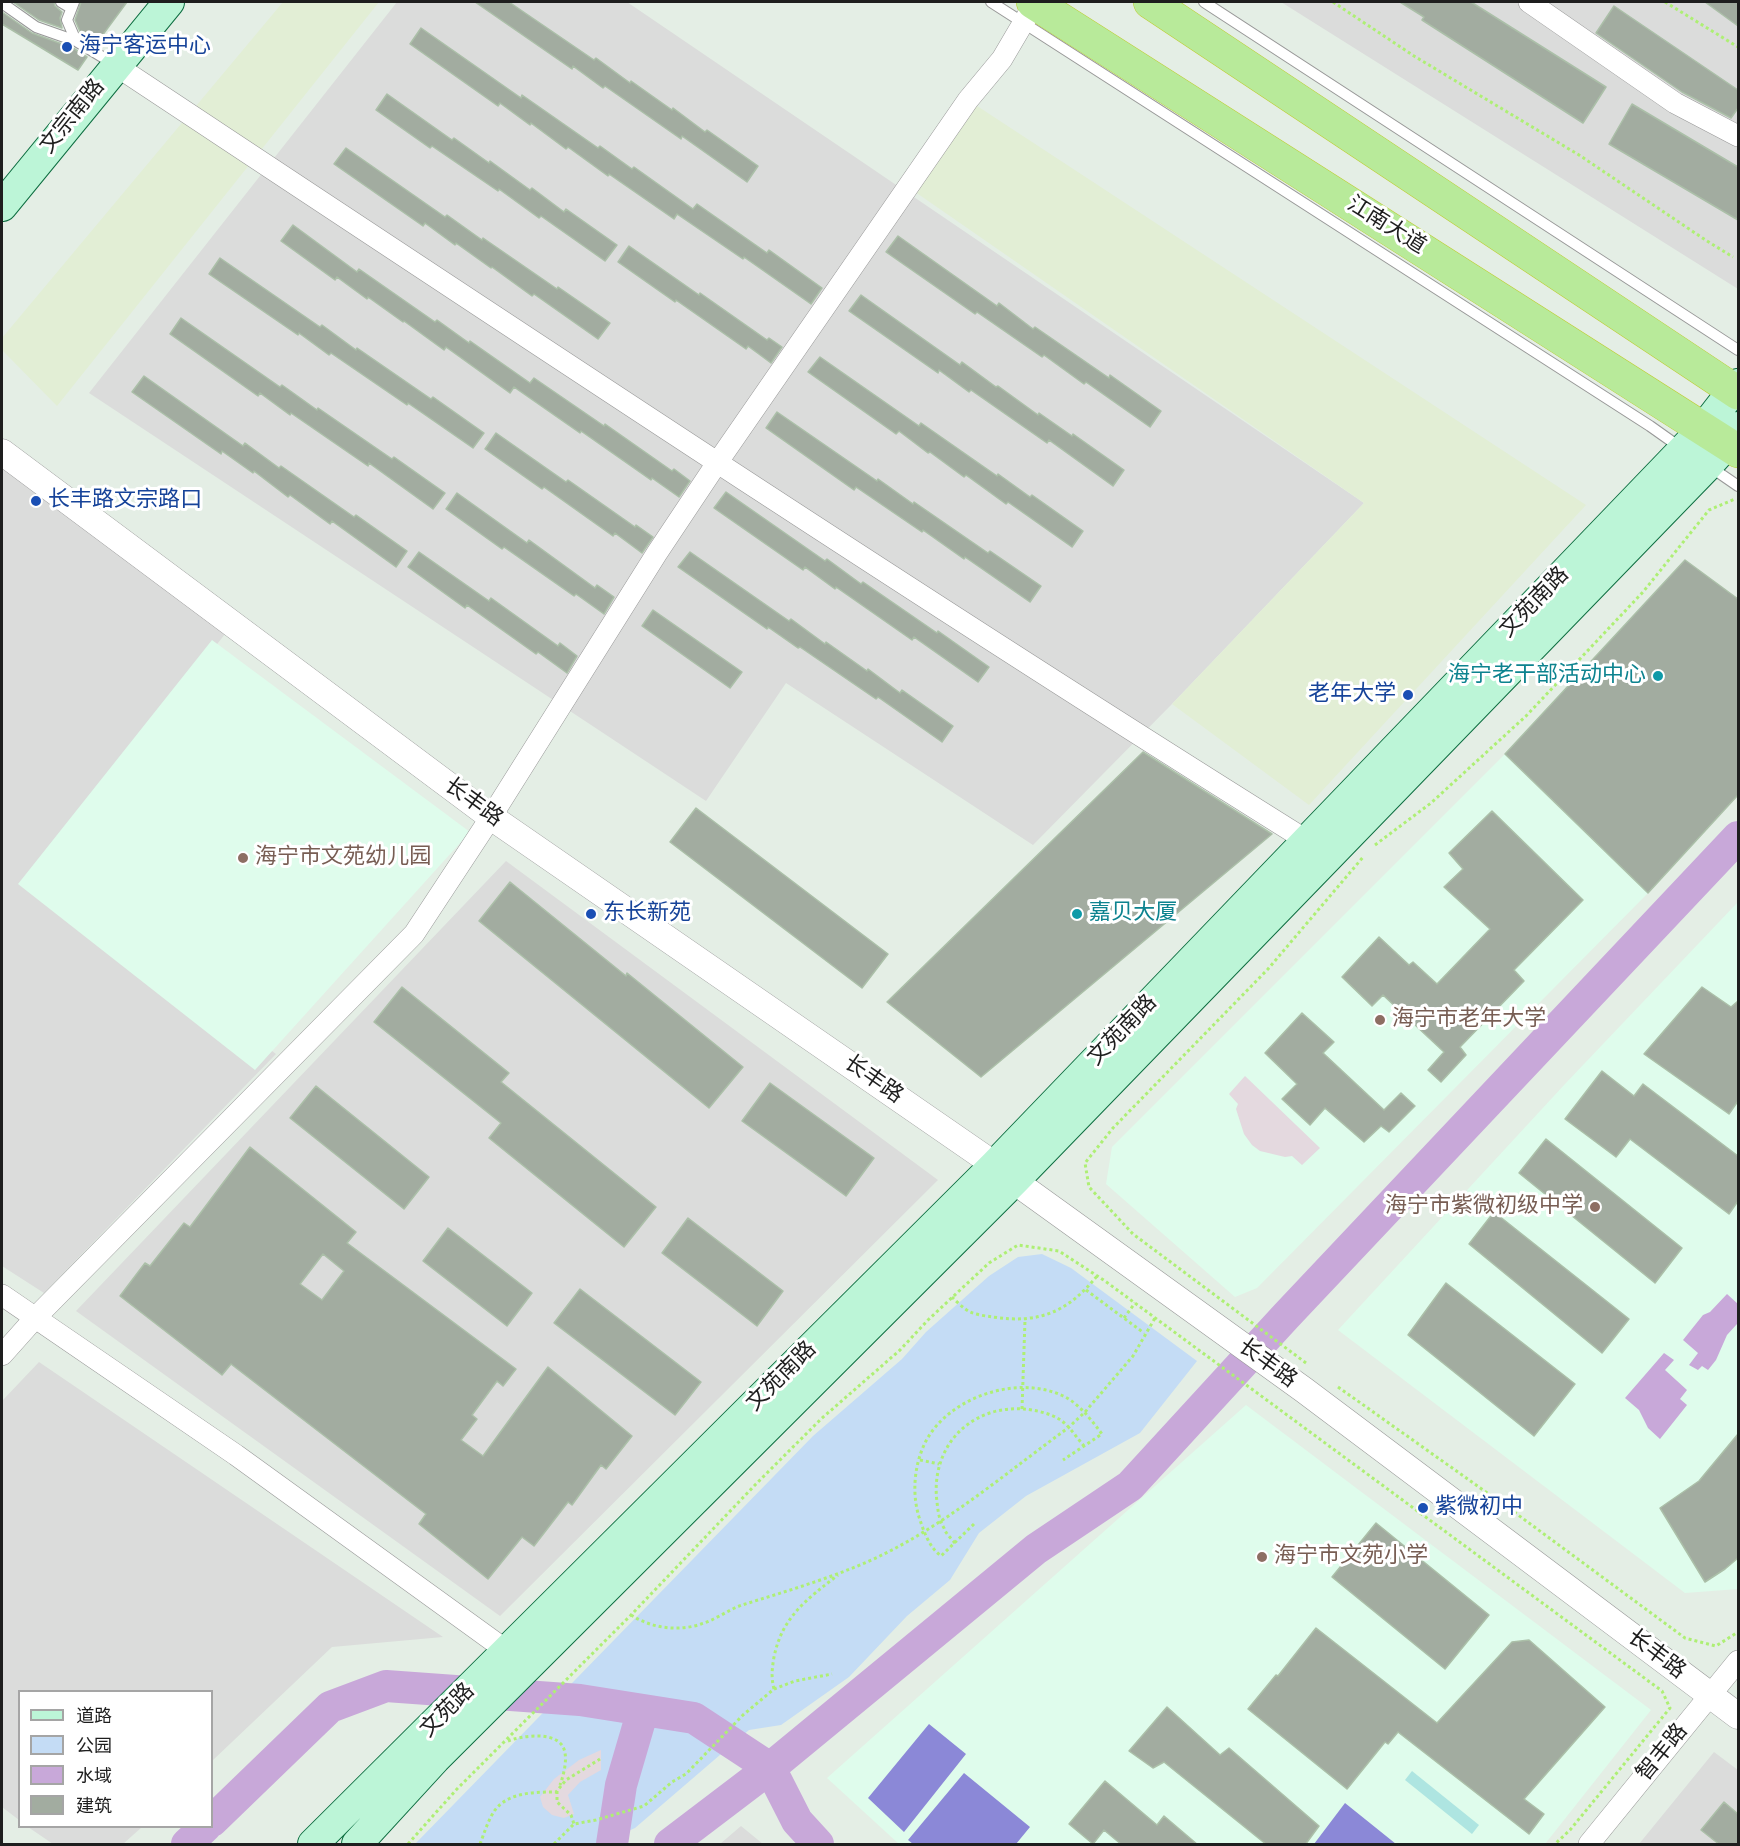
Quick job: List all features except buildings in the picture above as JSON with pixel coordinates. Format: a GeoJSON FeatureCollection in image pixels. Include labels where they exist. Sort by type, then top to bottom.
{"type":"FeatureCollection","features":[{"type":"Feature","properties":{"kind":"highway"},"geometry":{"type":"LineString","coordinates":[[1150,2],[1737,389]]}},
{"type":"Feature","properties":{"kind":"highway","name":"江南大道"},"geometry":{"type":"LineString","coordinates":[[1030,9],[1711,448]]}},
{"type":"Feature","properties":{"kind":"main road","name":"文宗南路"},"geometry":{"type":"LineString","coordinates":[[2,207],[115,65],[169,2]]}},
{"type":"Feature","properties":{"kind":"main road","name":"文苑南路"},"geometry":{"type":"LineString","coordinates":[[510,1661],[1005,1173],[1318,848],[1711,448],[1737,389]]}},
{"type":"Feature","properties":{"kind":"main road","name":"文苑路"},"geometry":{"type":"LineString","coordinates":[[313,1845],[401,1757],[510,1661]]}},
{"type":"Feature","properties":{"kind":"main road","name":"文苑路"},"geometry":{"type":"LineString","coordinates":[[357,1845],[435,1759],[510,1661]]}},
{"type":"Feature","properties":{"kind":"street"},"geometry":{"type":"LineString","coordinates":[[1529,2],[1675,103],[1738,136]]}},
{"type":"Feature","properties":{"kind":"street"},"geometry":{"type":"LineString","coordinates":[[2,1355],[35,1318],[414,934],[717,463],[968,100],[1002,59],[1030,9]]}},
{"type":"Feature","properties":{"kind":"street"},"geometry":{"type":"LineString","coordinates":[[115,65],[717,463],[1318,848]]}},
{"type":"Feature","properties":{"kind":"street","name":"长丰路"},"geometry":{"type":"LineString","coordinates":[[2,452],[491,817],[1005,1173],[1194,1311],[1308,1379],[1738,1716]]}},
{"type":"Feature","properties":{"kind":"street"},"geometry":{"type":"LineString","coordinates":[[2,1295],[236,1455],[510,1661]]}},
{"type":"Feature","properties":{"kind":"street","name":"智丰路"},"geometry":{"type":"LineString","coordinates":[[1589,1845],[1738,1661]]}},
{"type":"Feature","properties":{"kind":"lane"},"geometry":{"type":"LineString","coordinates":[[61,2],[73,5],[67,20],[76,41]]}},
{"type":"Feature","properties":{"kind":"lane"},"geometry":{"type":"LineString","coordinates":[[991,2],[1030,9]]}},
{"type":"Feature","properties":{"kind":"lane"},"geometry":{"type":"LineString","coordinates":[[1204,2],[1738,350]]}},
{"type":"Feature","properties":{"kind":"lane"},"geometry":{"type":"LineString","coordinates":[[2,3],[36,27],[76,41],[115,65]]}},
{"type":"Feature","properties":{"kind":"lane"},"geometry":{"type":"LineString","coordinates":[[1711,448],[1738,486]]}},
{"type":"Feature","properties":{"kind":"path"},"geometry":{"type":"LineString","coordinates":[[1333,2],[1414,56],[1580,155],[1707,241],[1733,256]]}},
{"type":"Feature","properties":{"kind":"path"},"geometry":{"type":"LineString","coordinates":[[1665,2],[1738,47]]}},
{"type":"Feature","properties":{"kind":"path"},"geometry":{"type":"LineString","coordinates":[[1308,1379],[1215,1295],[1133,1234],[1089,1186],[1085,1163],[1113,1128],[1268,969],[1371,848],[1431,803],[1526,716],[1643,592],[1709,510],[1734,499]]}},
{"type":"Feature","properties":{"kind":"path"},"geometry":{"type":"LineString","coordinates":[[408,1845],[456,1790],[596,1651],[821,1419],[900,1350],[988,1263],[1018,1245],[1059,1251],[1097,1275],[1662,1691],[1670,1708],[1570,1830],[1555,1845]]}},
{"type":"Feature","properties":{"kind":"path"},"geometry":{"type":"LineString","coordinates":[[952,1297],[969,1312],[1025,1320],[1038,1318],[1067,1304],[1086,1290],[1097,1275]]}},
{"type":"Feature","properties":{"kind":"path"},"geometry":{"type":"LineString","coordinates":[[1086,1290],[1145,1333]]}},
{"type":"Feature","properties":{"kind":"path"},"geometry":{"type":"LineString","coordinates":[[1124,1318],[1135,1303]]}},
{"type":"Feature","properties":{"kind":"path"},"geometry":{"type":"LineString","coordinates":[[631,1615],[644,1623],[683,1629],[702,1624],[736,1607],[842,1572],[883,1555],[940,1521],[1068,1428],[1085,1412],[1133,1356],[1155,1318]]}},
{"type":"Feature","properties":{"kind":"path"},"geometry":{"type":"LineString","coordinates":[[1022,1409],[1025,1320]]}},
{"type":"Feature","properties":{"kind":"path"},"geometry":{"type":"LineString","coordinates":[[1337,1385],[1685,1638],[1716,1646],[1738,1632]]}},
{"type":"Feature","properties":{"kind":"path"},"geometry":{"type":"LineString","coordinates":[[974,1524],[942,1556],[934,1550],[923,1532],[917,1510],[914,1491],[924,1444],[951,1412],[971,1400],[1010,1388],[1024,1387],[1042,1390],[1067,1398],[1085,1412],[1102,1434],[1063,1460]]}},
{"type":"Feature","properties":{"kind":"path"},"geometry":{"type":"LineString","coordinates":[[955,1543],[940,1521],[935,1479],[943,1452],[963,1429],[977,1418],[1010,1408],[1047,1414],[1060,1419],[1083,1446]]}},
{"type":"Feature","properties":{"kind":"path"},"geometry":{"type":"LineString","coordinates":[[919,1460],[939,1464]]}},
{"type":"Feature","properties":{"kind":"path"},"geometry":{"type":"LineString","coordinates":[[774,1689],[771,1676],[777,1640],[789,1618],[804,1601],[842,1572]]}},
{"type":"Feature","properties":{"kind":"path"},"geometry":{"type":"LineString","coordinates":[[554,1845],[574,1824],[644,1806],[672,1782],[686,1774],[743,1715],[774,1689],[795,1681],[832,1674]]}},
{"type":"Feature","properties":{"kind":"path"},"geometry":{"type":"LineString","coordinates":[[506,1741],[533,1736],[547,1737],[560,1742],[565,1752],[564,1772],[556,1792],[557,1802],[571,1815],[574,1824]]}},
{"type":"Feature","properties":{"kind":"path"},"geometry":{"type":"LineString","coordinates":[[480,1845],[495,1810],[510,1798],[523,1794],[556,1792],[566,1780],[600,1760]]}},
{"type":"Feature","properties":{"kind":"shaded area"},"geometry":{"type":"Polygon","coordinates":[[[283,2],[379,2],[57,406],[2,350],[2,338],[283,2]]]}},
{"type":"Feature","properties":{"kind":"shaded area"},"geometry":{"type":"Polygon","coordinates":[[[397,2],[627,2],[1364,503],[1172,704],[1033,845],[786,683],[706,801],[89,393],[397,2]]]}},
{"type":"Feature","properties":{"kind":"shaded area"},"geometry":{"type":"Polygon","coordinates":[[[1281,2],[1738,2],[1738,289],[1281,2]]]}},
{"type":"Feature","properties":{"kind":"shaded area"},"geometry":{"type":"Polygon","coordinates":[[[968,100],[1586,505],[1309,805],[1172,704],[1364,503],[908,187],[968,100]]]}},
{"type":"Feature","properties":{"kind":"shaded area"},"geometry":{"type":"Polygon","coordinates":[[[2,452],[233,624],[39,869],[276,1054],[44,1293],[2,1266],[2,452]]]}},
{"type":"Feature","properties":{"kind":"shaded area","name":"海宁市文苑幼儿园"},"geometry":{"type":"Polygon","coordinates":[[[212,640],[470,832],[255,1070],[18,884],[212,640]]]}},
{"type":"Feature","properties":{"kind":"shaded area","name":"海宁市老年大学"},"geometry":{"type":"Polygon","coordinates":[[[1505,754],[1648,893],[1257,1288],[1235,1297],[1106,1184],[1112,1147],[1505,754]]]}},
{"type":"Feature","properties":{"kind":"shaded area"},"geometry":{"type":"Polygon","coordinates":[[[506,861],[938,1180],[500,1616],[76,1311],[506,861]]]}},
{"type":"Feature","properties":{"kind":"shaded area","name":"海宁市紫微初级中学"},"geometry":{"type":"Polygon","coordinates":[[[1738,902],[1738,1589],[1685,1593],[1338,1330],[1565,1084],[1738,902]]]}},
{"type":"Feature","properties":{"kind":"shaded area"},"geometry":{"type":"Polygon","coordinates":[[[1245,1076],[1320,1148],[1302,1165],[1292,1156],[1285,1157],[1260,1151],[1244,1134],[1236,1109],[1238,1104],[1229,1094],[1245,1076]]]}},
{"type":"Feature","properties":{"kind":"shaded area"},"geometry":{"type":"Polygon","coordinates":[[[39,1362],[443,1637],[332,1647],[213,1760],[213,1690],[18,1690],[18,1819],[2,1807],[2,1401],[39,1362]]]}},
{"type":"Feature","properties":{"kind":"shaded area","name":"海宁市文苑小学"},"geometry":{"type":"Polygon","coordinates":[[[1246,1405],[1651,1710],[1545,1844],[899,1844],[827,1778],[1246,1405]]]}},
{"type":"Feature","properties":{"kind":"shaded area"},"geometry":{"type":"Polygon","coordinates":[[[929,1724],[966,1754],[904,1832],[868,1798],[929,1724]]]}},
{"type":"Feature","properties":{"kind":"shaded area"},"geometry":{"type":"Polygon","coordinates":[[[601,1750],[601,1770],[580,1782],[568,1795],[574,1814],[564,1818],[552,1815],[543,1807],[540,1797],[554,1779],[579,1760],[601,1750]]]}},
{"type":"Feature","properties":{"kind":"shaded area"},"geometry":{"type":"Polygon","coordinates":[[[1714,1752],[1738,1770],[1738,1844],[1639,1844],[1714,1752]]]}},
{"type":"Feature","properties":{"kind":"shaded area"},"geometry":{"type":"Polygon","coordinates":[[[1412,1771],[1479,1825],[1472,1834],[1405,1780],[1412,1771]]]}},
{"type":"Feature","properties":{"kind":"shaded area"},"geometry":{"type":"Polygon","coordinates":[[[964,1773],[1030,1827],[1016,1844],[913,1844],[908,1840],[964,1773]]]}},
{"type":"Feature","properties":{"kind":"shaded area"},"geometry":{"type":"Polygon","coordinates":[[[1345,1803],[1396,1844],[1314,1844],[1345,1803]]]}},
{"type":"Feature","properties":{"kind":"shaded area"},"geometry":{"type":"Polygon","coordinates":[[[741,1826],[763,1844],[720,1844],[741,1826]]]}},
{"type":"Feature","properties":{"kind":"shaded area"},"geometry":{"type":"Polygon","coordinates":[[[29,1828],[141,1828],[123,1844],[53,1844],[29,1828]]]}},
{"type":"Feature","properties":{"kind":"green space"},"geometry":{"type":"Polygon","coordinates":[[[1042,1254],[1071,1268],[1197,1361],[1140,1433],[1026,1496],[979,1533],[950,1580],[907,1616],[849,1677],[781,1725],[749,1730],[635,1828],[600,1844],[415,1844],[813,1436],[902,1359],[926,1332],[989,1276],[1018,1257],[1042,1254]]]}},
{"type":"Feature","properties":{"kind":"water"},"geometry":{"type":"Polygon","coordinates":[[[1727,1294],[1738,1304],[1737,1324],[1727,1335],[1716,1360],[1708,1370],[1702,1366],[1698,1370],[1689,1365],[1698,1353],[1683,1340],[1703,1315],[1710,1312],[1727,1294]]]}},
{"type":"Feature","properties":{"kind":"water"},"geometry":{"type":"Polygon","coordinates":[[[1664,1353],[1674,1360],[1665,1370],[1687,1390],[1680,1399],[1687,1405],[1660,1439],[1648,1428],[1639,1410],[1625,1398],[1664,1353]]]}},
{"type":"Feature","properties":{"kind":"waterway"},"geometry":{"type":"LineString","coordinates":[[670,1844],[770,1768],[1036,1549],[1130,1486],[1286,1316],[1738,837]]}},
{"type":"Feature","properties":{"kind":"waterway"},"geometry":{"type":"LineString","coordinates":[[213,1820],[330,1707],[386,1686],[580,1700],[694,1718],[770,1768],[797,1821],[818,1844]]}},
{"type":"Feature","properties":{"kind":"waterway"},"geometry":{"type":"LineString","coordinates":[[612,1844],[621,1785],[643,1710]]}},
{"type":"Feature","properties":{"kind":"waterway"},"geometry":{"type":"LineString","coordinates":[[187,1844],[204,1828]]}},
{"type":"Feature","properties":{"kind":"place","name":"海宁客运中心"},"geometry":{"type":"Point","coordinates":[67,47]}},
{"type":"Feature","properties":{"kind":"place","name":"长丰路文宗路口"},"geometry":{"type":"Point","coordinates":[36,501]}},
{"type":"Feature","properties":{"kind":"place","name":"海宁老干部活动中心"},"geometry":{"type":"Point","coordinates":[1658,676]}},
{"type":"Feature","properties":{"kind":"place","name":"老年大学"},"geometry":{"type":"Point","coordinates":[1408,695]}},
{"type":"Feature","properties":{"kind":"place","name":"海宁市文苑幼儿园"},"geometry":{"type":"Point","coordinates":[243,858]}},
{"type":"Feature","properties":{"kind":"place","name":"东长新苑"},"geometry":{"type":"Point","coordinates":[591,914]}},
{"type":"Feature","properties":{"kind":"place","name":"嘉贝大厦"},"geometry":{"type":"Point","coordinates":[1077,914]}},
{"type":"Feature","properties":{"kind":"place","name":"海宁市老年大学"},"geometry":{"type":"Point","coordinates":[1380,1020]}},
{"type":"Feature","properties":{"kind":"place","name":"海宁市紫微初级中学"},"geometry":{"type":"Point","coordinates":[1595,1207]}},
{"type":"Feature","properties":{"kind":"place","name":"紫微初中"},"geometry":{"type":"Point","coordinates":[1423,1508]}},
{"type":"Feature","properties":{"kind":"place","name":"海宁市文苑小学"},"geometry":{"type":"Point","coordinates":[1262,1557]}}]}
